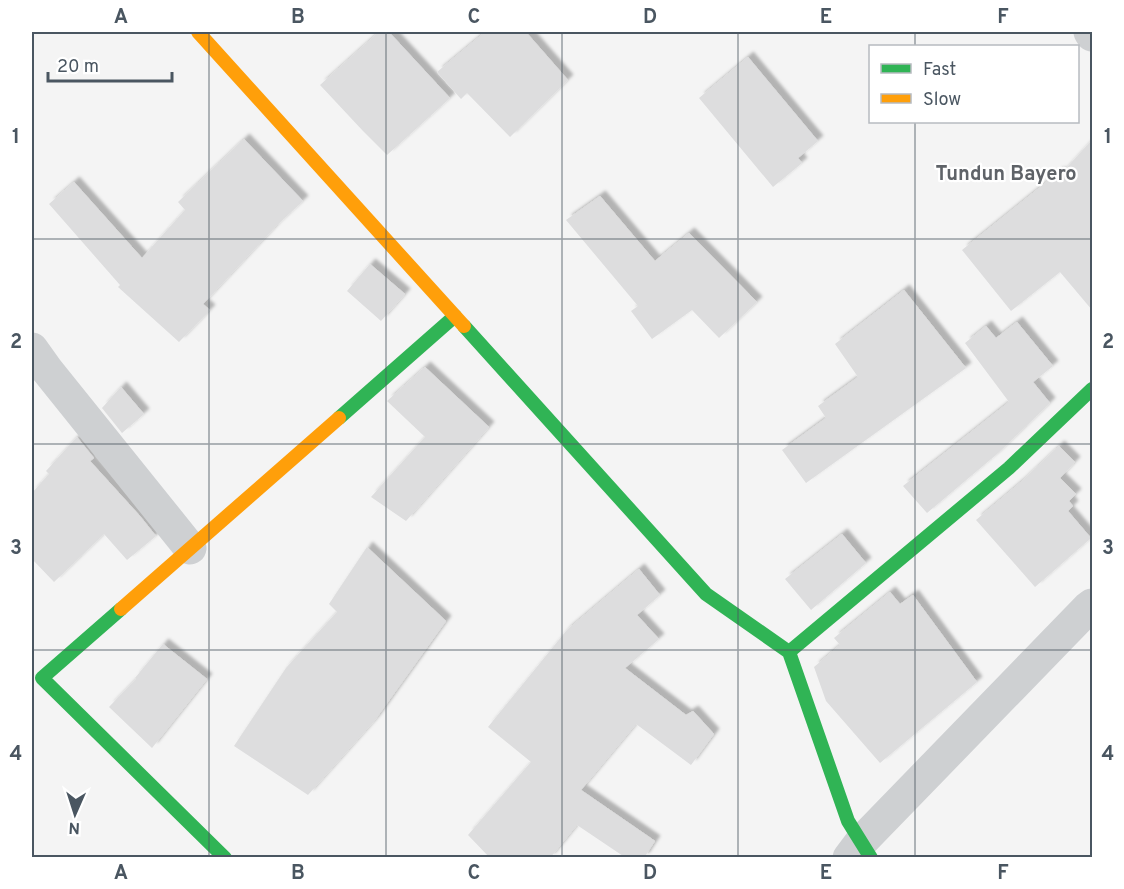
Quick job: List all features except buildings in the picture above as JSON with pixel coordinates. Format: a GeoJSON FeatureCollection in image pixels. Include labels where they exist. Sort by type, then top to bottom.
{"type":"FeatureCollection","features":[{"type":"Feature","properties":{"kind":"street"},"geometry":{"type":"LineString","coordinates":[[198,32],[706,594],[789,652],[861,852],[1092,605]]}},
{"type":"Feature","properties":{"kind":"street"},"geometry":{"type":"LineString","coordinates":[[225,858],[37,673],[190,548],[455,316]]}},
{"type":"Feature","properties":{"kind":"street"},"geometry":{"type":"LineString","coordinates":[[32,349],[190,548]]}},
{"type":"Feature","properties":{"kind":"street"},"geometry":{"type":"LineString","coordinates":[[789,652],[1009,468],[1092,389]]}},
{"type":"Feature","properties":{"kind":"traffic: fast"},"geometry":{"type":"LineString","coordinates":[[339,418],[455,316]]}},
{"type":"Feature","properties":{"kind":"traffic: fast"},"geometry":{"type":"LineString","coordinates":[[464,326],[706,594],[789,652],[848,821],[871,858]]}},
{"type":"Feature","properties":{"kind":"traffic: fast"},"geometry":{"type":"LineString","coordinates":[[789,652],[1009,468],[1092,389]]}},
{"type":"Feature","properties":{"kind":"traffic: fast"},"geometry":{"type":"LineString","coordinates":[[121,609],[42,678],[225,858]]}},
{"type":"Feature","properties":{"kind":"traffic: slow"},"geometry":{"type":"LineString","coordinates":[[198,32],[464,326]]}},
{"type":"Feature","properties":{"kind":"traffic: slow"},"geometry":{"type":"LineString","coordinates":[[121,609],[339,418]]}},
{"type":"Feature","properties":{"kind":"district","name":"Tundun Bayero"},"geometry":{"type":"Point","coordinates":[1006,175]}}]}
